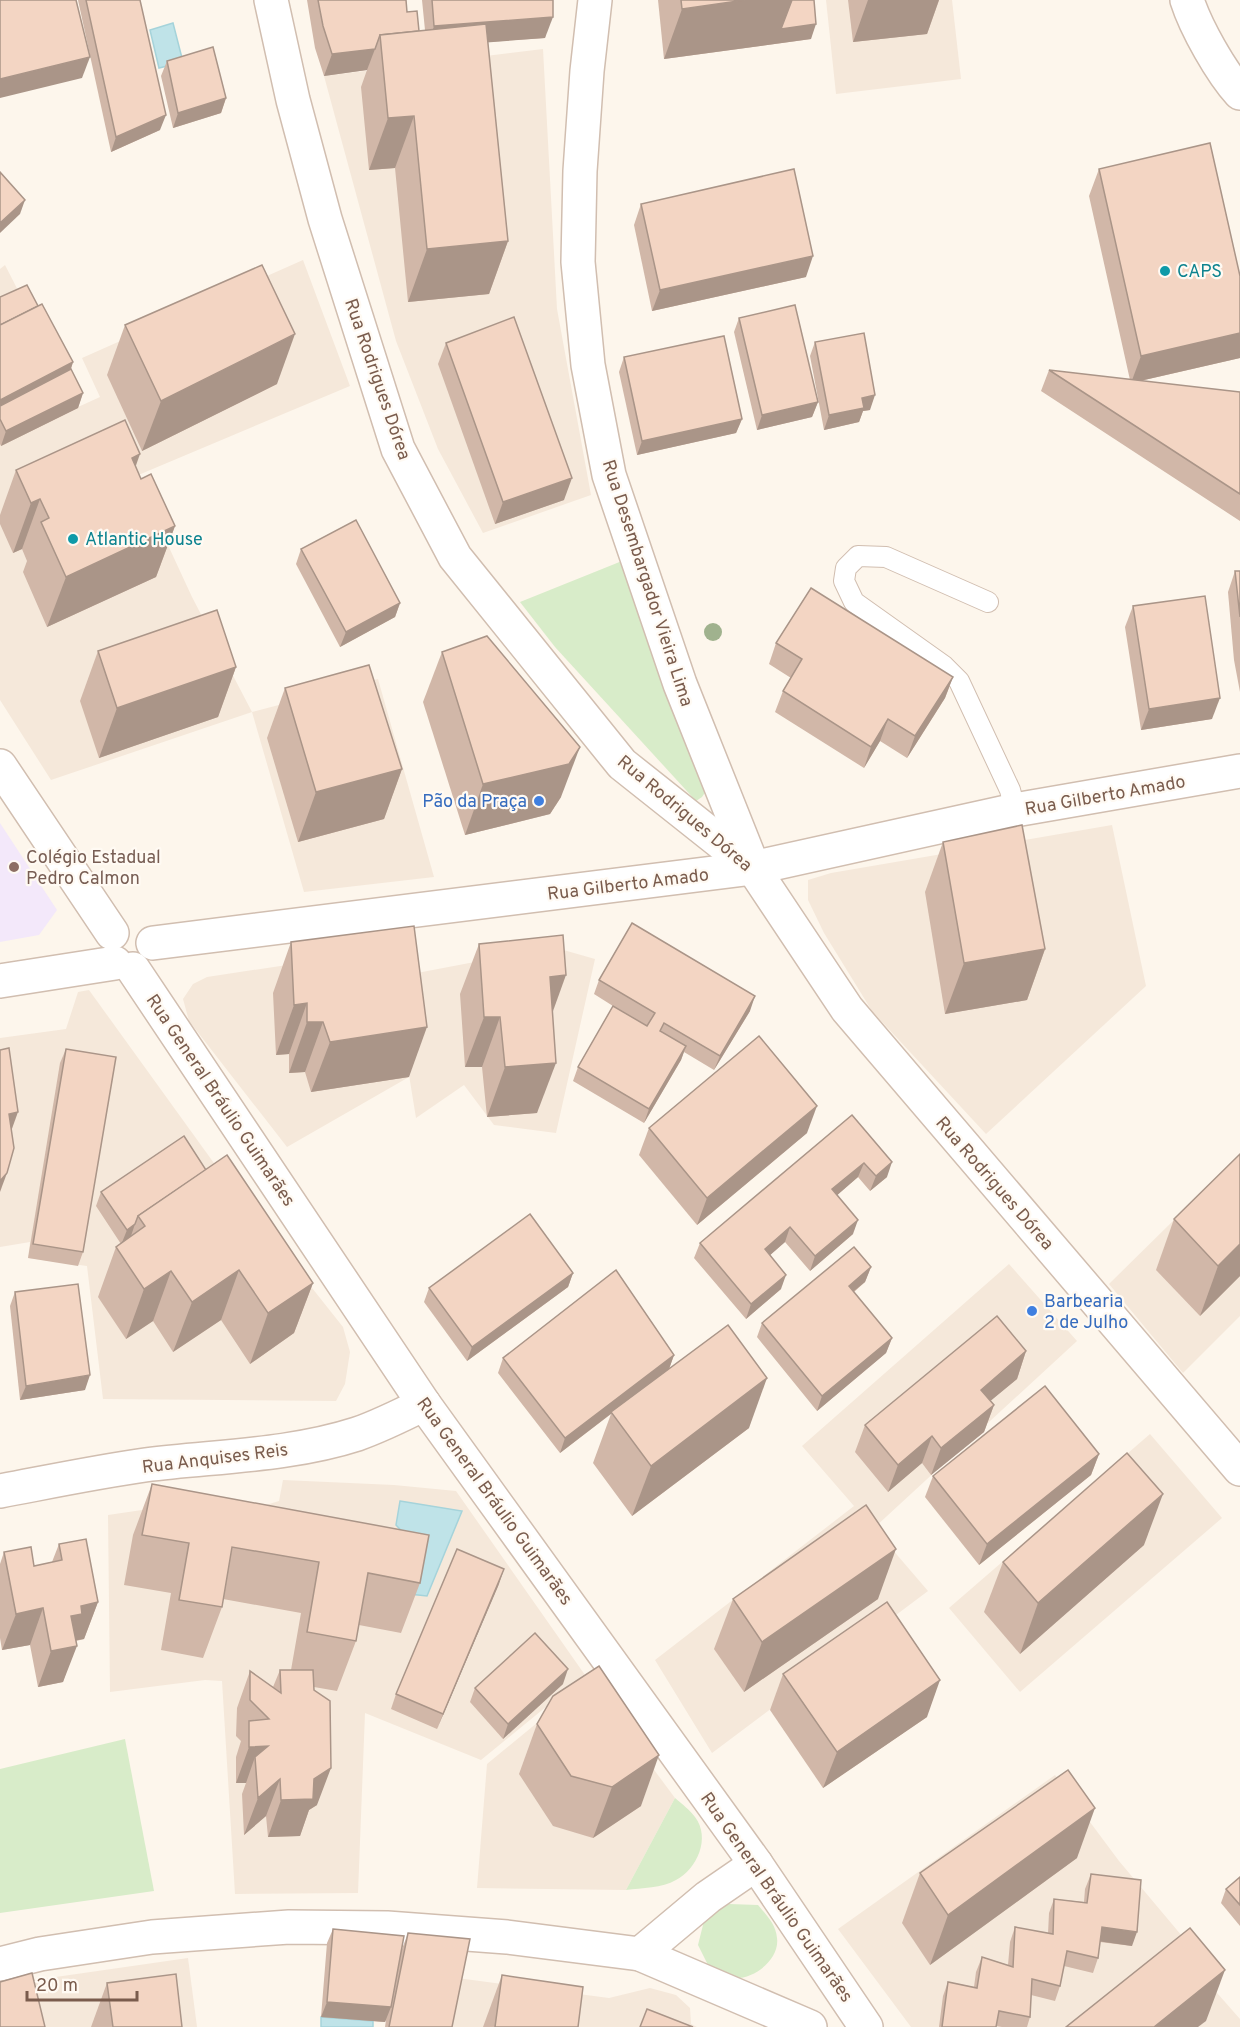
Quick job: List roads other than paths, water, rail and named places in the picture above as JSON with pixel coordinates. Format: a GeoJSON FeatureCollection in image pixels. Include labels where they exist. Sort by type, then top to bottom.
{"type":"FeatureCollection","features":[{"type":"Feature","properties":{"kind":"street","name":"Rua Rodrigues Dórea"},"geometry":{"type":"LineString","coordinates":[[271,0],[293,100],[325,219],[398,449],[455,557],[622,764],[753,868],[847,1009],[1240,1469]]}},
{"type":"Feature","properties":{"kind":"street","name":"Rua Desembargador Vieira Lima"},"geometry":{"type":"LineString","coordinates":[[595,0],[580,171],[578,262],[588,365],[609,475],[680,684],[753,868]]}},
{"type":"Feature","properties":{"kind":"street"},"geometry":{"type":"LineString","coordinates":[[1187,0],[1192,15],[1231,83],[1240,93]]}},
{"type":"Feature","properties":{"kind":"street","name":"Rua General Bráulio Guimarães"},"geometry":{"type":"LineString","coordinates":[[0,766],[120,955],[424,1404],[756,1864],[866,2027]]}},
{"type":"Feature","properties":{"kind":"street","name":"Rua Gilberto Amado"},"geometry":{"type":"LineString","coordinates":[[120,955],[144,964],[151,954],[153,943],[753,868],[1015,810],[1240,771]]}},
{"type":"Feature","properties":{"kind":"street"},"geometry":{"type":"LineString","coordinates":[[0,981],[120,955]]}},
{"type":"Feature","properties":{"kind":"street","name":"Rua Anquises Reis"},"geometry":{"type":"LineString","coordinates":[[0,1491],[146,1465],[242,1456],[311,1446],[357,1434],[424,1404]]}},
{"type":"Feature","properties":{"kind":"street"},"geometry":{"type":"LineString","coordinates":[[640,1954],[708,1897],[756,1864]]}},
{"type":"Feature","properties":{"kind":"street"},"geometry":{"type":"LineString","coordinates":[[0,1964],[40,1954],[152,1937],[289,1927],[387,1928],[483,1935],[640,1954],[810,2027]]}},
{"type":"Feature","properties":{"kind":"lane"},"geometry":{"type":"LineString","coordinates":[[988,602],[886,557],[858,556],[846,568],[844,581],[854,602],[945,666],[959,681],[1010,790],[1015,810]]}},
{"type":"Feature","properties":{"kind":"water"},"geometry":{"type":"Polygon","coordinates":[[[173,23],[183,62],[159,68],[150,30],[173,23]]]}},
{"type":"Feature","properties":{"kind":"water"},"geometry":{"type":"Polygon","coordinates":[[[400,1501],[462,1511],[427,1596],[409,1594],[415,1545],[396,1525],[400,1501]]]}},
{"type":"Feature","properties":{"kind":"water"},"geometry":{"type":"Polygon","coordinates":[[[321,2017],[373,2021],[373,2027],[321,2027],[321,2017]]]}},
{"type":"Feature","properties":{"kind":"place","name":"CAPS"},"geometry":{"type":"Point","coordinates":[1165,271]}},
{"type":"Feature","properties":{"kind":"place","name":"Atlantic House"},"geometry":{"type":"Point","coordinates":[73,539]}},
{"type":"Feature","properties":{"kind":"place","name":"Pão da Praça"},"geometry":{"type":"Point","coordinates":[539,801]}},
{"type":"Feature","properties":{"kind":"place","name":"Colégio Estadual Pedro Calmon"},"geometry":{"type":"Point","coordinates":[14,867]}},
{"type":"Feature","properties":{"kind":"place","name":"Barbearia 2 de Julho"},"geometry":{"type":"Point","coordinates":[1032,1311]}}]}
